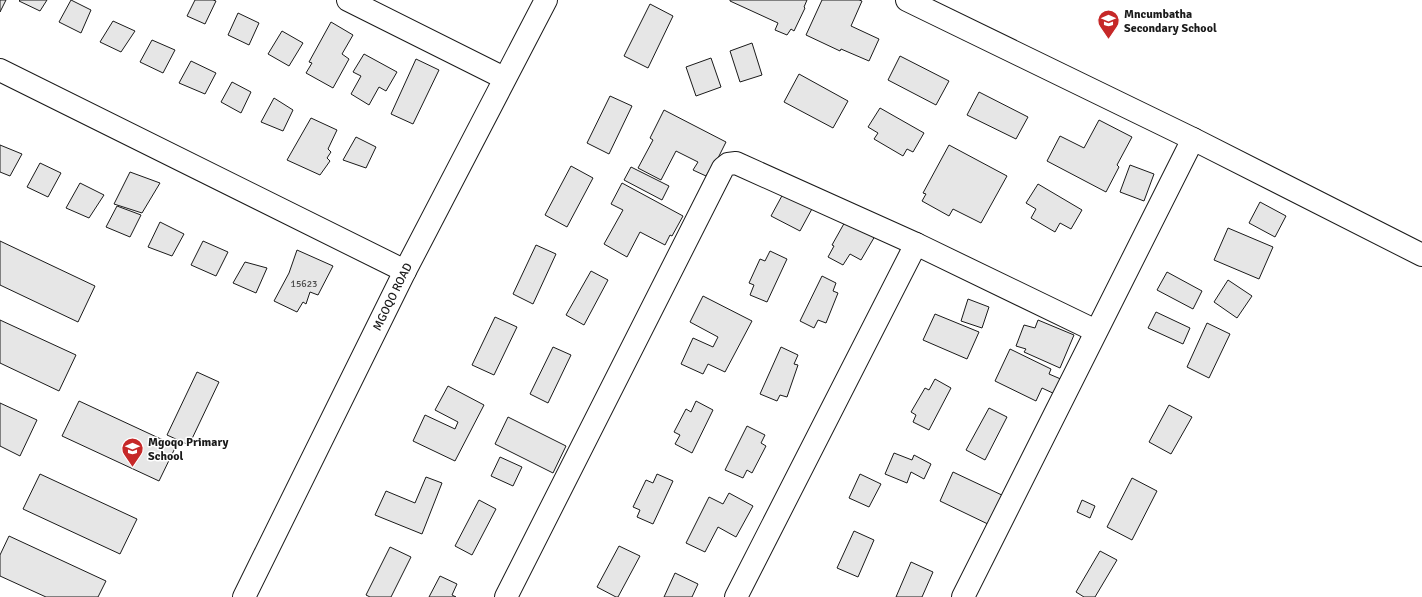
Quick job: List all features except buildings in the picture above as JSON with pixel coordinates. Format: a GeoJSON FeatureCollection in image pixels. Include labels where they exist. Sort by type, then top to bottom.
{"type":"FeatureCollection","features":[{"type":"Feature","properties":{"kind":"street"},"geometry":{"type":"LineString","coordinates":[[348,0],[504,78]]}},
{"type":"Feature","properties":{"kind":"street","name":"MGOQO ROAD"},"geometry":{"type":"LineString","coordinates":[[244,597],[405,271],[504,78],[546,0]]}},
{"type":"Feature","properties":{"kind":"street"},"geometry":{"type":"LineString","coordinates":[[907,0],[1193,139],[1422,255]]}},
{"type":"Feature","properties":{"kind":"street"},"geometry":{"type":"LineString","coordinates":[[0,70],[405,271]]}},
{"type":"Feature","properties":{"kind":"street"},"geometry":{"type":"LineString","coordinates":[[963,597],[1193,139]]}},
{"type":"Feature","properties":{"kind":"street"},"geometry":{"type":"LineString","coordinates":[[506,597],[723,168],[728,164],[736,163],[916,244],[1096,331]]}},
{"type":"Feature","properties":{"kind":"street"},"geometry":{"type":"LineString","coordinates":[[736,597],[916,244]]}},
{"type":"Feature","properties":{"kind":"place","name":"Mncumbatha Secondary School"},"geometry":{"type":"Point","coordinates":[1108,40]}},
{"type":"Feature","properties":{"kind":"place","name":"Mgoqo Primary School"},"geometry":{"type":"Point","coordinates":[132,468]}}]}
